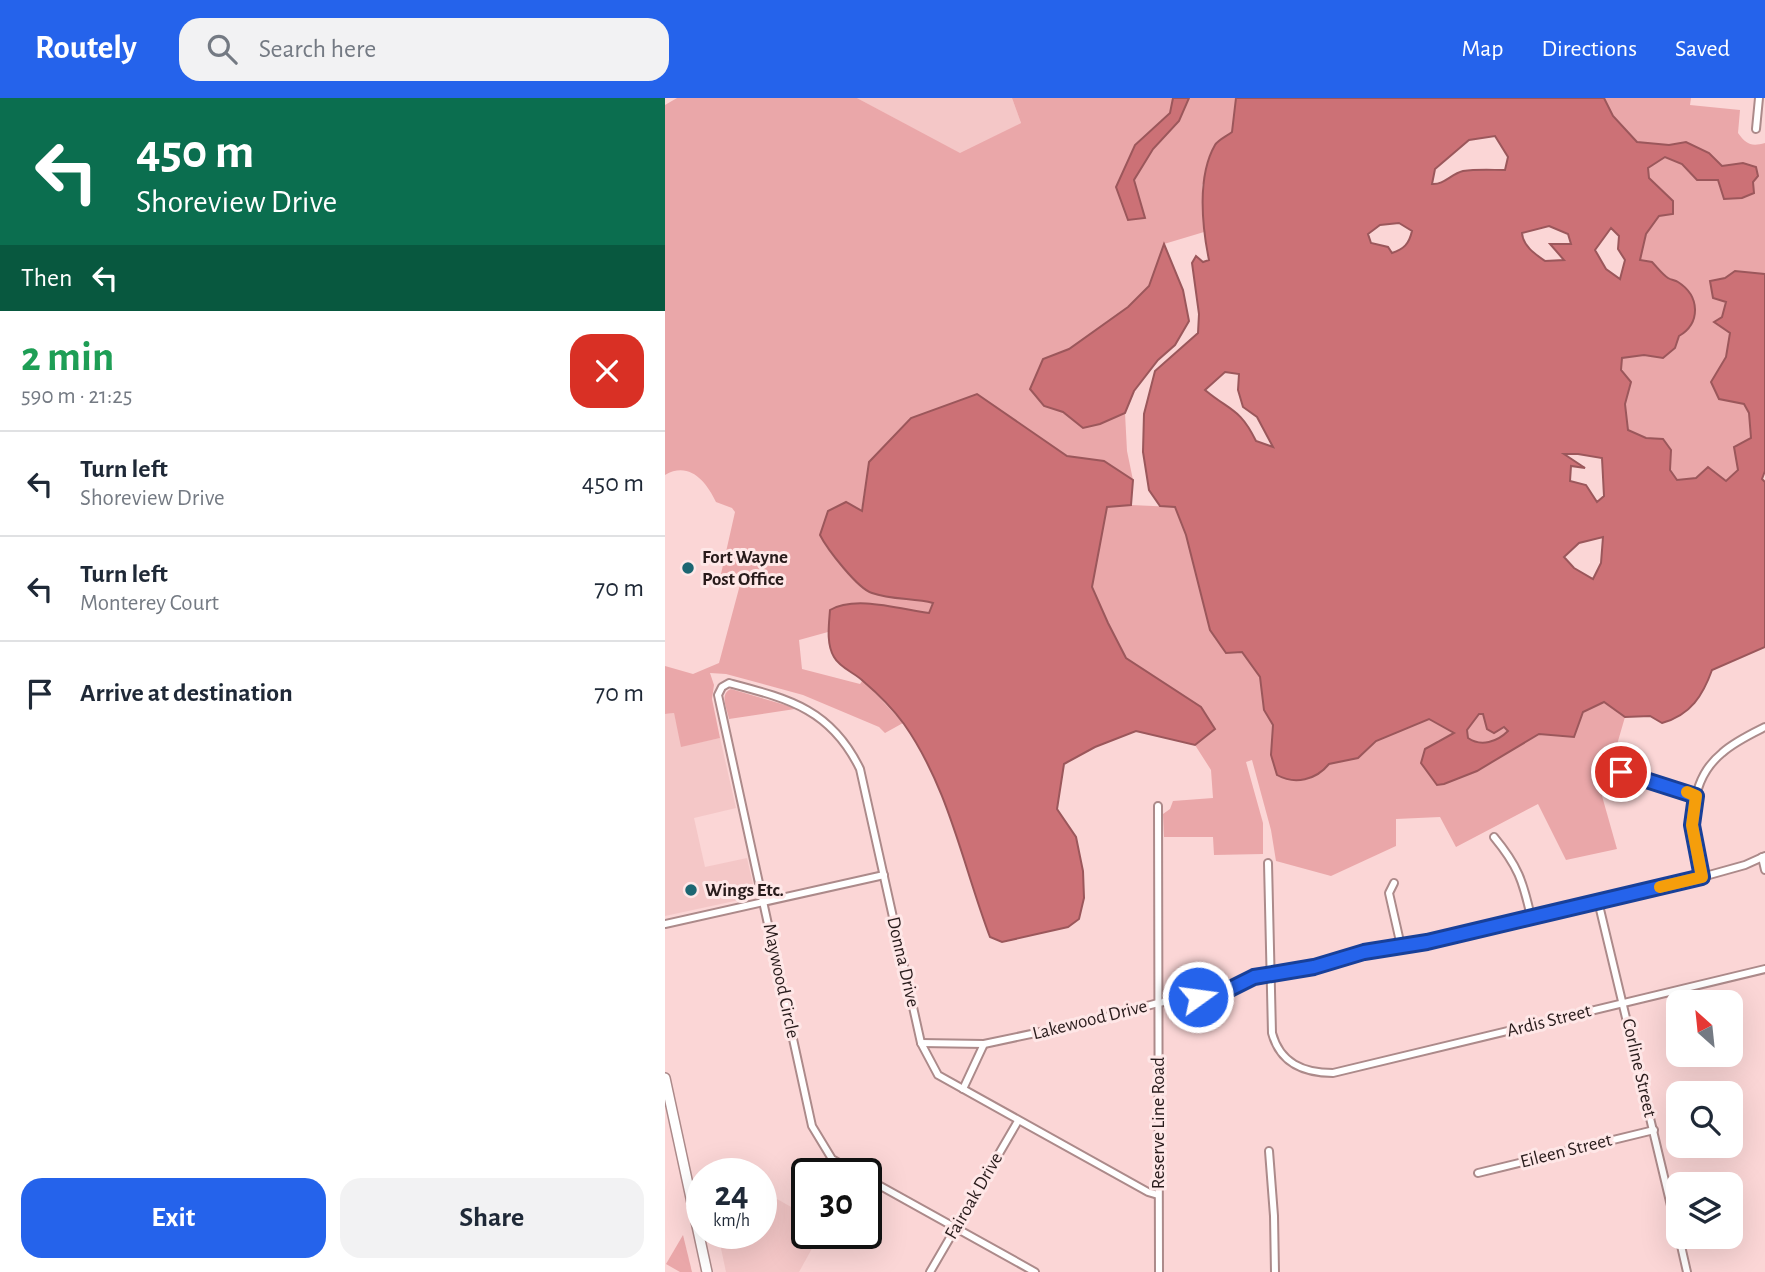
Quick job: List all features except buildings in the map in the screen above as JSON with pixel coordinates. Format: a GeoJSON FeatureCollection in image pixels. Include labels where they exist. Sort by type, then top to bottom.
{"type":"FeatureCollection","features":[{"type":"Feature","properties":{"kind":"main road"},"geometry":{"type":"LineString","coordinates":[[665,1078],[707,1272]]}},
{"type":"Feature","properties":{"kind":"street"},"geometry":{"type":"LineString","coordinates":[[1756,129],[1759,98]]}},
{"type":"Feature","properties":{"kind":"street","name":"Donna Drive"},"geometry":{"type":"LineString","coordinates":[[722,687],[729,683],[780,696],[801,705],[825,721],[848,746],[860,769],[921,1043],[938,1075],[1147,1192],[1158,1195]]}},
{"type":"Feature","properties":{"kind":"street","name":"Maywood Circle"},"geometry":{"type":"LineString","coordinates":[[722,687],[718,695],[812,1126],[831,1158]]}},
{"type":"Feature","properties":{"kind":"street"},"geometry":{"type":"LineString","coordinates":[[1702,877],[1692,825],[1696,796],[1706,773],[1722,752],[1765,727]]}},
{"type":"Feature","properties":{"kind":"street"},"geometry":{"type":"LineString","coordinates":[[1621,772],[1696,796]]}},
{"type":"Feature","properties":{"kind":"street","name":"Reserve Line Road"},"geometry":{"type":"LineString","coordinates":[[1158,806],[1159,1272]]}},
{"type":"Feature","properties":{"kind":"street"},"geometry":{"type":"LineString","coordinates":[[1494,837],[1518,869],[1531,917]]}},
{"type":"Feature","properties":{"kind":"street"},"geometry":{"type":"LineString","coordinates":[[1764,856],[1765,870]]}},
{"type":"Feature","properties":{"kind":"street","name":"Lakewood Drive"},"geometry":{"type":"LineString","coordinates":[[921,1043],[984,1044],[1083,1023],[1158,1003],[1219,993],[1254,977],[1314,967],[1364,952],[1401,946],[1702,877],[1745,865],[1764,856]]}},
{"type":"Feature","properties":{"kind":"street"},"geometry":{"type":"LineString","coordinates":[[1268,863],[1270,975]]}},
{"type":"Feature","properties":{"kind":"street"},"geometry":{"type":"LineString","coordinates":[[665,924],[884,875]]}},
{"type":"Feature","properties":{"kind":"street"},"geometry":{"type":"LineString","coordinates":[[1394,883],[1389,893],[1401,946]]}},
{"type":"Feature","properties":{"kind":"street","name":"Corline Street"},"geometry":{"type":"LineString","coordinates":[[1598,901],[1666,1181]]}},
{"type":"Feature","properties":{"kind":"street","name":"Ardis Street"},"geometry":{"type":"LineString","coordinates":[[1270,975],[1272,1033],[1280,1052],[1294,1066],[1304,1070],[1333,1073],[1765,969]]}},
{"type":"Feature","properties":{"kind":"street"},"geometry":{"type":"LineString","coordinates":[[963,1089],[984,1044]]}},
{"type":"Feature","properties":{"kind":"street","name":"Fairoak Drive"},"geometry":{"type":"LineString","coordinates":[[930,1272],[1018,1121]]}},
{"type":"Feature","properties":{"kind":"street","name":"Eileen Street"},"geometry":{"type":"LineString","coordinates":[[1478,1173],[1654,1130]]}},
{"type":"Feature","properties":{"kind":"street"},"geometry":{"type":"LineString","coordinates":[[1269,1151],[1275,1272]]}},
{"type":"Feature","properties":{"kind":"street"},"geometry":{"type":"LineString","coordinates":[[882,1187],[1035,1272]]}},
{"type":"Feature","properties":{"kind":"street","name":"Corline Street"},"geometry":{"type":"LineString","coordinates":[[1682,1249],[1687,1272]]}},
{"type":"Feature","properties":{"kind":"shaded area"},"geometry":{"type":"Polygon","coordinates":[[[677,98],[857,98],[960,153],[1021,123],[1012,98],[1173,98],[1170,113],[1135,145],[1116,187],[1129,220],[1134,180],[1153,149],[1179,121],[1189,98],[1236,98],[1232,132],[1202,185],[1204,232],[1164,244],[1149,286],[1128,307],[1069,349],[1043,359],[1044,406],[1063,412],[1083,428],[1125,413],[1127,451],[1133,480],[1104,461],[1067,457],[1024,428],[869,462],[861,512],[846,502],[828,512],[820,535],[827,548],[861,587],[933,603],[929,613],[878,605],[840,606],[830,610],[828,632],[799,640],[802,669],[860,684],[863,680],[903,723],[885,733],[879,727],[803,695],[726,674],[710,673],[714,685],[712,699],[720,738],[681,747],[674,713],[665,714],[665,666],[693,674],[719,663],[741,581],[721,574],[735,512],[732,508],[716,502],[696,475],[682,470],[665,475],[665,105],[677,98]]]}},
{"type":"Feature","properties":{"kind":"shaded area"},"geometry":{"type":"Polygon","coordinates":[[[857,98],[1012,98],[1021,123],[960,154],[857,98]]]}},
{"type":"Feature","properties":{"kind":"shaded area"},"geometry":{"type":"Polygon","coordinates":[[[1173,98],[1189,98],[1179,121],[1153,149],[1134,180],[1145,218],[1128,220],[1116,187],[1135,145],[1170,113],[1173,98]]]}},
{"type":"Feature","properties":{"kind":"shaded area"},"geometry":{"type":"Polygon","coordinates":[[[1236,98],[1604,98],[1613,116],[1637,142],[1669,145],[1686,142],[1709,153],[1722,166],[1743,163],[1756,167],[1758,176],[1753,182],[1754,193],[1742,198],[1724,199],[1718,180],[1697,180],[1682,164],[1665,157],[1648,168],[1649,178],[1673,201],[1673,214],[1659,216],[1646,234],[1640,260],[1652,262],[1669,279],[1685,288],[1694,302],[1694,317],[1686,331],[1679,336],[1675,348],[1663,358],[1644,355],[1622,358],[1621,370],[1631,382],[1625,404],[1628,430],[1646,438],[1663,439],[1671,450],[1670,470],[1677,480],[1696,478],[1708,467],[1726,481],[1738,470],[1734,447],[1751,438],[1749,413],[1744,404],[1719,399],[1711,382],[1726,357],[1730,333],[1714,322],[1722,317],[1726,302],[1713,298],[1710,281],[1725,278],[1735,271],[1765,274],[1765,471],[1762,479],[1765,482],[1765,647],[1712,670],[1695,703],[1672,719],[1662,723],[1650,716],[1625,717],[1604,702],[1583,712],[1574,737],[1539,734],[1477,771],[1444,784],[1437,785],[1421,763],[1425,749],[1454,733],[1429,719],[1376,741],[1358,758],[1329,764],[1312,777],[1291,780],[1277,775],[1271,755],[1273,725],[1264,710],[1260,677],[1242,652],[1226,653],[1210,630],[1186,535],[1175,507],[1160,506],[1149,490],[1143,452],[1144,414],[1155,371],[1198,333],[1199,314],[1192,263],[1196,256],[1203,262],[1209,260],[1203,217],[1205,171],[1215,145],[1232,132],[1236,98]],[[1495,136],[1469,140],[1435,169],[1432,184],[1440,183],[1463,171],[1505,170],[1508,157],[1495,136]],[[1399,223],[1380,225],[1368,234],[1371,243],[1388,247],[1392,253],[1405,245],[1412,231],[1399,223]],[[1549,226],[1522,233],[1525,242],[1545,261],[1564,260],[1550,244],[1571,244],[1568,234],[1549,226]],[[1611,228],[1595,250],[1606,269],[1620,279],[1625,260],[1618,249],[1619,236],[1611,228]],[[1225,372],[1205,390],[1245,422],[1256,441],[1273,447],[1257,417],[1243,407],[1238,390],[1239,374],[1225,372]],[[1564,454],[1585,468],[1571,466],[1570,481],[1586,485],[1597,502],[1604,496],[1602,458],[1564,454]],[[1603,537],[1579,543],[1564,557],[1574,568],[1593,579],[1601,563],[1603,537]],[[1479,714],[1467,730],[1468,738],[1489,742],[1508,731],[1504,727],[1494,733],[1487,729],[1483,714],[1479,714]]]}},
{"type":"Feature","properties":{"kind":"shaded area"},"geometry":{"type":"Polygon","coordinates":[[[1604,98],[1691,98],[1690,105],[1740,110],[1738,133],[1749,144],[1765,143],[1765,274],[1735,271],[1725,278],[1710,281],[1726,301],[1722,318],[1715,322],[1730,333],[1726,357],[1749,413],[1751,438],[1739,470],[1726,481],[1696,478],[1677,480],[1670,470],[1671,450],[1628,430],[1625,404],[1631,382],[1621,370],[1622,358],[1675,348],[1679,336],[1679,282],[1666,277],[1652,262],[1640,260],[1646,234],[1659,216],[1673,214],[1673,201],[1649,178],[1648,168],[1665,157],[1682,164],[1697,180],[1718,180],[1725,198],[1743,163],[1722,166],[1709,153],[1686,142],[1669,145],[1637,142],[1613,116],[1604,98]]]}},
{"type":"Feature","properties":{"kind":"shaded area"},"geometry":{"type":"Polygon","coordinates":[[[1164,244],[1183,290],[1189,321],[1175,345],[1158,360],[1134,391],[1125,413],[1083,428],[1063,412],[1044,406],[1030,389],[1043,359],[1069,349],[1128,307],[1149,286],[1164,244]]]}},
{"type":"Feature","properties":{"kind":"shaded area"},"geometry":{"type":"Polygon","coordinates":[[[977,394],[1067,456],[1104,461],[1133,480],[1131,505],[1107,507],[1092,587],[1126,658],[1201,707],[1215,729],[1195,745],[1136,731],[1095,747],[1064,764],[1057,809],[1076,837],[1083,871],[1084,898],[1079,919],[1068,927],[1002,942],[990,937],[944,801],[920,749],[885,701],[840,664],[830,646],[830,610],[865,603],[929,613],[933,603],[887,597],[866,590],[843,568],[820,535],[828,511],[846,502],[862,511],[869,462],[911,418],[977,394]]]}},
{"type":"Feature","properties":{"kind":"shaded area"},"geometry":{"type":"Polygon","coordinates":[[[1107,507],[1175,507],[1242,652],[1260,677],[1264,710],[1273,725],[1271,755],[1277,775],[1299,778],[1311,776],[1329,763],[1358,758],[1376,741],[1429,719],[1454,733],[1437,741],[1444,784],[1477,771],[1539,734],[1574,737],[1583,712],[1604,701],[1625,717],[1602,796],[1617,849],[1566,860],[1538,804],[1456,847],[1440,817],[1396,819],[1396,846],[1331,876],[1276,861],[1271,830],[1252,760],[1246,762],[1263,823],[1263,854],[1214,855],[1213,837],[1164,837],[1163,814],[1170,809],[1173,801],[1213,798],[1211,770],[1195,745],[1215,729],[1201,707],[1126,658],[1092,587],[1107,507]]]}},
{"type":"Feature","properties":{"kind":"shaded area"},"geometry":{"type":"Polygon","coordinates":[[[731,689],[795,709],[729,719],[725,694],[731,689]]]}},
{"type":"Feature","properties":{"kind":"shaded area"},"geometry":{"type":"Polygon","coordinates":[[[674,713],[682,746],[720,738],[736,808],[694,818],[705,867],[747,858],[755,893],[753,897],[665,916],[665,714],[674,713]]]}},
{"type":"Feature","properties":{"kind":"shaded area"},"geometry":{"type":"Polygon","coordinates":[[[1479,713],[1508,731],[1489,742],[1468,738],[1467,730],[1479,713]]]}},
{"type":"Feature","properties":{"kind":"shaded area"},"geometry":{"type":"Polygon","coordinates":[[[777,1199],[791,1207],[791,1249],[812,1249],[799,1272],[726,1272],[721,1249],[777,1249],[777,1199]]]}},
{"type":"Feature","properties":{"kind":"shaded area"},"geometry":{"type":"Polygon","coordinates":[[[683,1235],[692,1272],[680,1272],[666,1264],[683,1235]]]}},
{"type":"Feature","properties":{"kind":"slow traffic"},"geometry":{"type":"LineString","coordinates":[[1660,887],[1702,877],[1692,825],[1696,796],[1687,792]]}},
{"type":"Feature","properties":{"kind":"place","name":"Fort Wayne Post Office"},"geometry":{"type":"Point","coordinates":[688,568]}},
{"type":"Feature","properties":{"kind":"place","name":"Wings Etc."},"geometry":{"type":"Point","coordinates":[691,890]}},
{"type":"Feature","properties":{"kind":"route"},"geometry":{"type":"LineString","coordinates":[[1198,997],[1228,990],[1254,977],[1314,967],[1364,952],[1427,942],[1702,877],[1692,825],[1696,796],[1621,772]]}}]}
